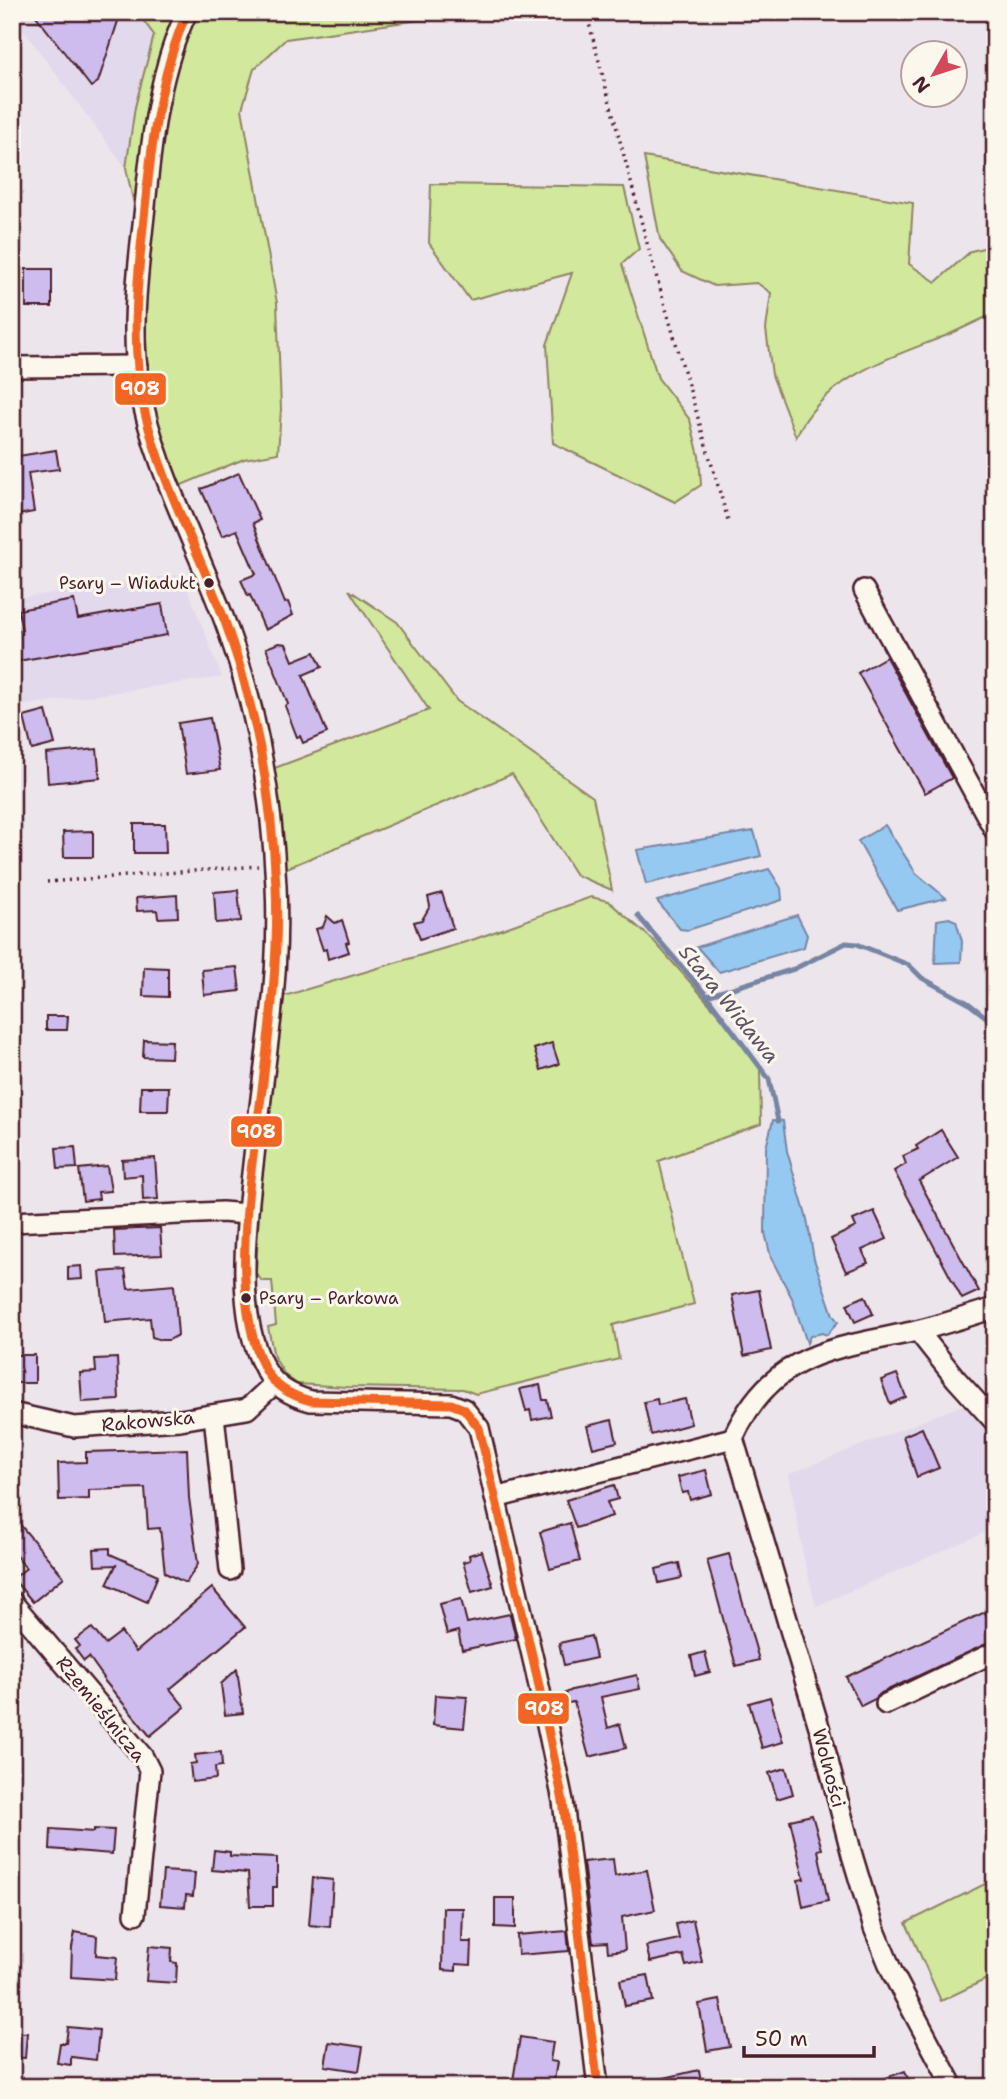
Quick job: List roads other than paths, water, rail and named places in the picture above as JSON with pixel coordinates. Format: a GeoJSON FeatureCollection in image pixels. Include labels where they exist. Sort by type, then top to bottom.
{"type":"FeatureCollection","features":[{"type":"Feature","properties":{"kind":"street"},"geometry":{"type":"LineString","coordinates":[[187,12],[166,68],[149,165],[137,286],[137,366],[140,387],[161,460],[228,629],[250,697],[265,771],[274,865],[276,947],[247,1214],[247,1307],[259,1356],[275,1383],[292,1395],[311,1401],[434,1402],[464,1409],[474,1420],[482,1437],[563,1801],[598,2087]]}},
{"type":"Feature","properties":{"kind":"street"},"geometry":{"type":"LineString","coordinates":[[12,367],[137,366]]}},
{"type":"Feature","properties":{"kind":"street"},"geometry":{"type":"LineString","coordinates":[[864,590],[995,831]]}},
{"type":"Feature","properties":{"kind":"street"},"geometry":{"type":"LineString","coordinates":[[12,1222],[222,1212],[247,1214]]}},
{"type":"Feature","properties":{"kind":"street"},"geometry":{"type":"LineString","coordinates":[[495,1498],[733,1438],[745,1411],[772,1381],[794,1364],[835,1348],[918,1331],[995,1308]]}},
{"type":"Feature","properties":{"kind":"street"},"geometry":{"type":"LineString","coordinates":[[918,1331],[995,1422]]}},
{"type":"Feature","properties":{"kind":"street","name":"Rakowska"},"geometry":{"type":"LineString","coordinates":[[12,1413],[74,1427],[180,1420],[247,1409],[275,1383]]}},
{"type":"Feature","properties":{"kind":"street"},"geometry":{"type":"LineString","coordinates":[[214,1415],[230,1570]]}},
{"type":"Feature","properties":{"kind":"street","name":"Wolności"},"geometry":{"type":"LineString","coordinates":[[733,1438],[820,1730],[874,1928],[893,1973],[953,2087]]}},
{"type":"Feature","properties":{"kind":"street","name":"Rzemieślnicza"},"geometry":{"type":"LineString","coordinates":[[12,1602],[143,1757],[150,1771],[135,1914]]}},
{"type":"Feature","properties":{"kind":"street"},"geometry":{"type":"LineString","coordinates":[[887,1704],[995,1652]]}},
{"type":"Feature","properties":{"kind":"water"},"geometry":{"type":"Polygon","coordinates":[[[885,825],[916,873],[946,898],[897,910],[858,841],[885,825]]]}},
{"type":"Feature","properties":{"kind":"water"},"geometry":{"type":"Polygon","coordinates":[[[754,831],[761,856],[646,884],[637,850],[754,831]]]}},
{"type":"Feature","properties":{"kind":"water"},"geometry":{"type":"Polygon","coordinates":[[[769,869],[781,888],[782,900],[688,930],[680,929],[657,901],[769,869]]]}},
{"type":"Feature","properties":{"kind":"water"},"geometry":{"type":"Polygon","coordinates":[[[797,915],[807,935],[804,947],[719,972],[697,947],[797,915]]]}},
{"type":"Feature","properties":{"kind":"water"},"geometry":{"type":"Polygon","coordinates":[[[949,918],[956,921],[962,941],[961,962],[935,963],[937,920],[949,918]]]}},
{"type":"Feature","properties":{"kind":"water"},"geometry":{"type":"Polygon","coordinates":[[[773,1120],[783,1121],[787,1151],[807,1219],[814,1259],[833,1315],[838,1322],[827,1335],[822,1333],[810,1336],[807,1343],[792,1298],[771,1258],[765,1233],[766,1148],[773,1120]]]}},
{"type":"Feature","properties":{"kind":"waterway","name":"Stara Widawa"},"geometry":{"type":"LineString","coordinates":[[638,916],[707,996],[769,1079],[778,1121]]}},
{"type":"Feature","properties":{"kind":"waterway"},"geometry":{"type":"LineString","coordinates":[[707,996],[794,969],[846,943],[857,944],[909,965],[922,978],[968,1003],[995,1024]]}},
{"type":"Feature","properties":{"kind":"place","name":"Psary – Wiadukt"},"geometry":{"type":"Point","coordinates":[209,583]}},
{"type":"Feature","properties":{"kind":"place","name":"Psary – Parkowa"},"geometry":{"type":"Point","coordinates":[246,1298]}}]}
